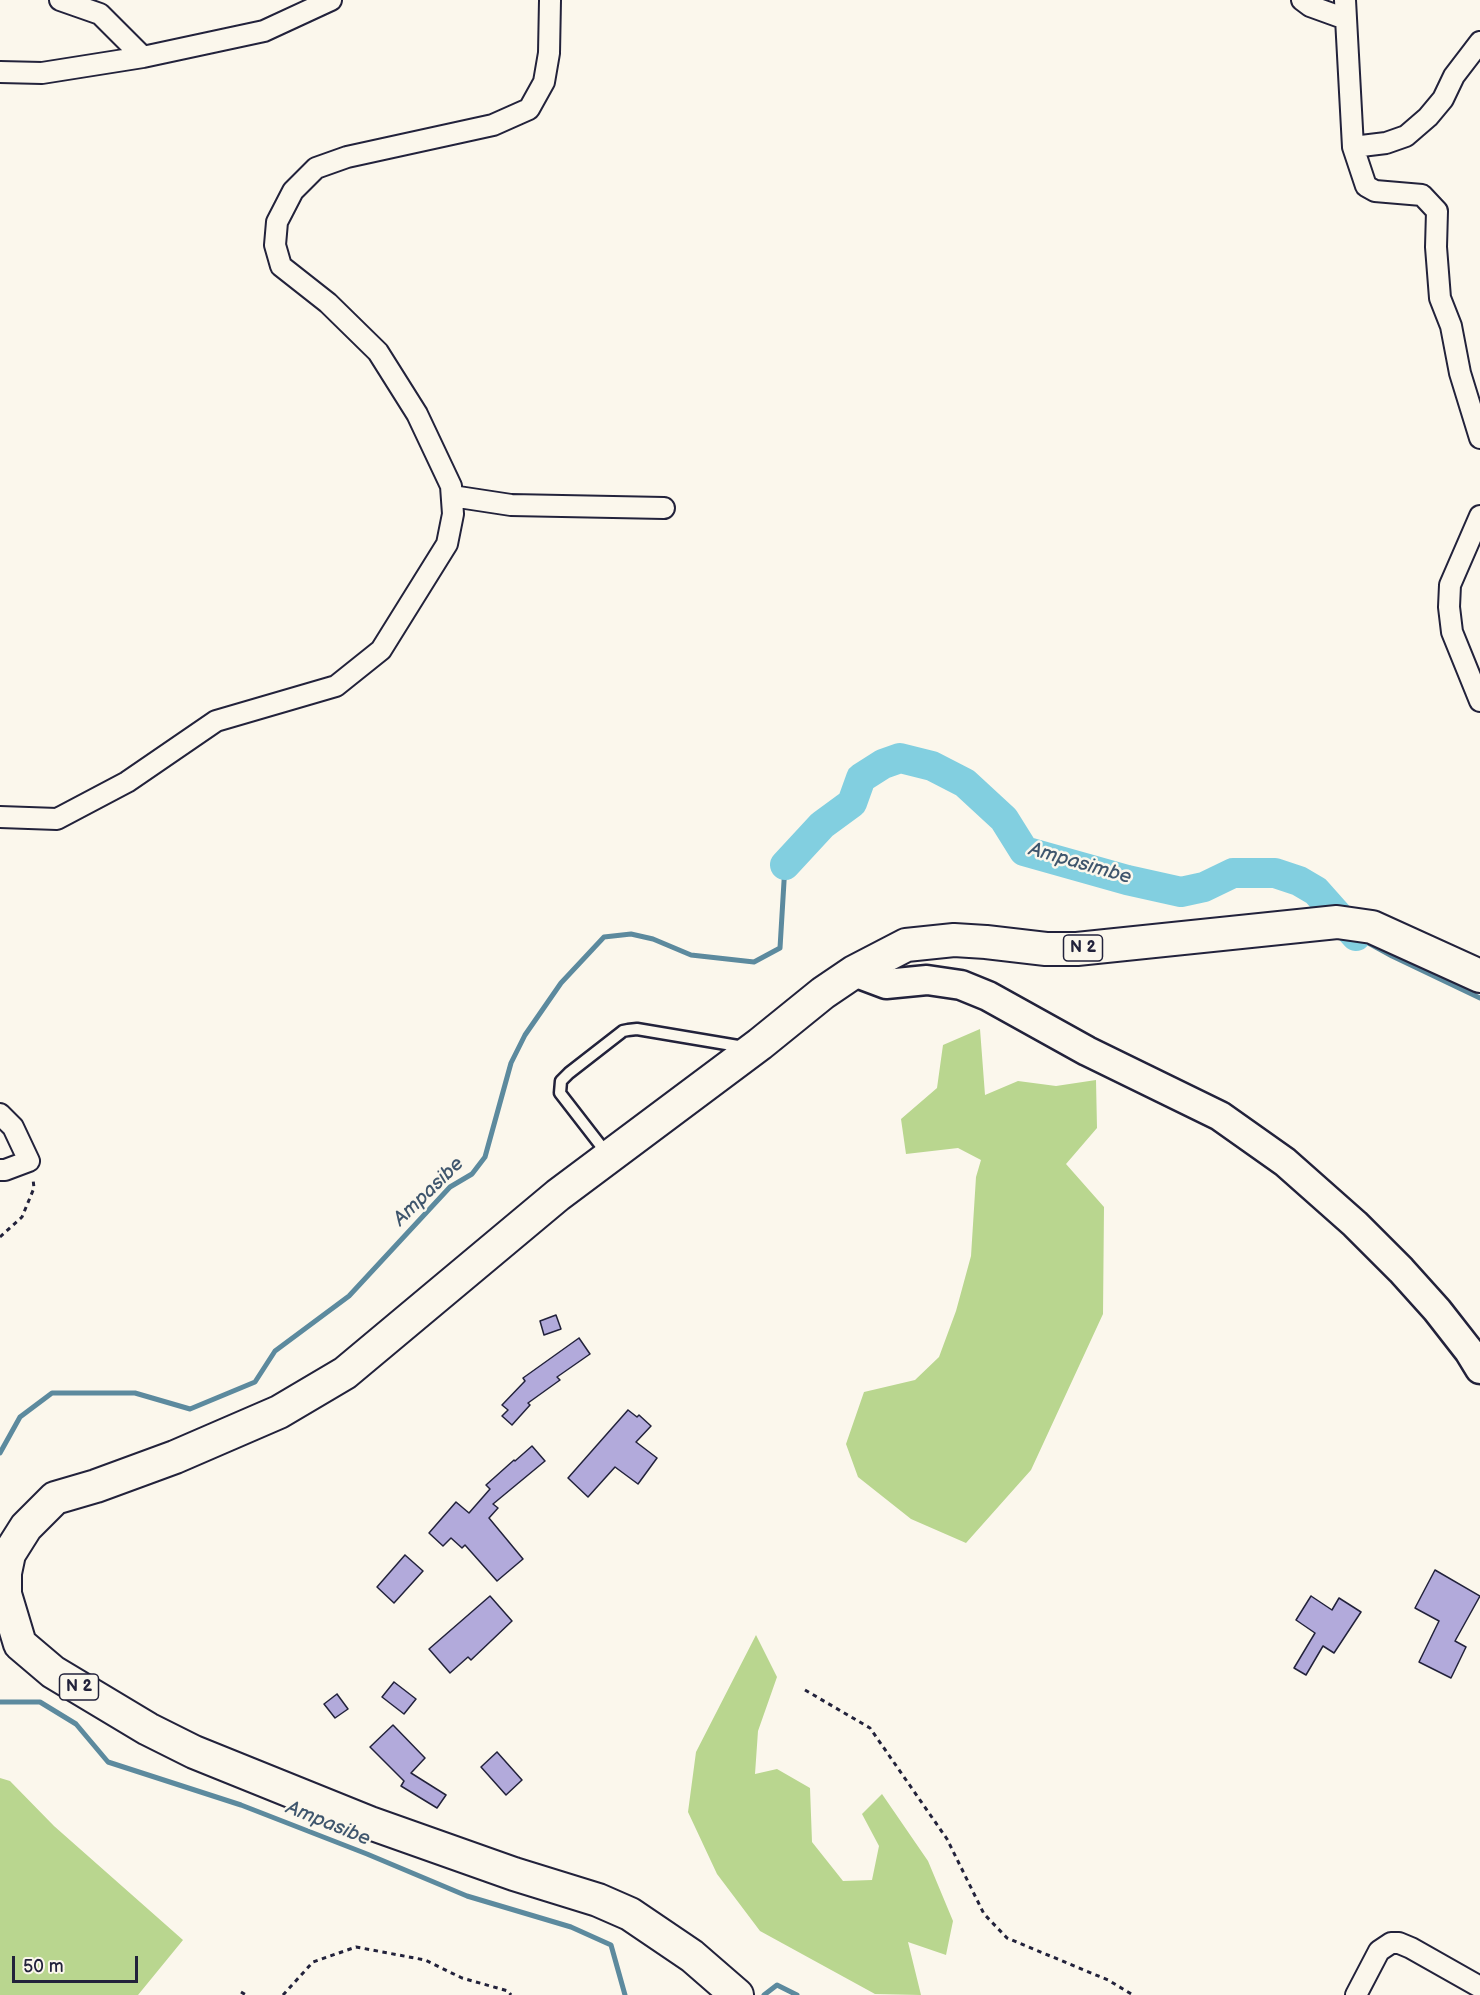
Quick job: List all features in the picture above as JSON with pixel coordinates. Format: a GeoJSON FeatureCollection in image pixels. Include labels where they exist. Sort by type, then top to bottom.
{"type":"FeatureCollection","features":[{"type":"Feature","properties":{"kind":"main road","name":"N 2"},"geometry":{"type":"LineString","coordinates":[[736,1995],[692,1956],[630,1914],[598,1900],[514,1874],[370,1823],[194,1752],[148,1729],[53,1672],[20,1644],[5,1594],[5,1574],[9,1554],[26,1527],[55,1498],[96,1486],[165,1460],[279,1412],[345,1373],[558,1195],[753,1049],[823,993],[854,972],[906,945],[954,940],[1046,949],[1077,949],[1319,923],[1354,923],[1372,927],[1396,937],[1480,976]]}},
{"type":"Feature","properties":{"kind":"street"},"geometry":{"type":"LineString","coordinates":[[60,0],[100,15],[143,57]]}},
{"type":"Feature","properties":{"kind":"street"},"geometry":{"type":"LineString","coordinates":[[0,72],[42,73],[143,57],[264,31],[331,0]]}},
{"type":"Feature","properties":{"kind":"street"},"geometry":{"type":"LineString","coordinates":[[0,817],[57,819],[127,782],[216,721],[336,686],[381,650],[447,544],[453,514],[451,486],[417,414],[378,352],[328,303],[281,266],[275,245],[278,222],[293,190],[316,168],[347,157],[493,125],[529,109],[544,82],[549,53],[550,0]]}},
{"type":"Feature","properties":{"kind":"street"},"geometry":{"type":"LineString","coordinates":[[1302,0],[1310,6],[1346,10],[1353,147],[1366,186],[1375,191],[1422,195],[1437,211],[1436,247],[1440,298],[1451,326],[1460,373],[1480,438]]}},
{"type":"Feature","properties":{"kind":"street"},"geometry":{"type":"LineString","coordinates":[[1353,147],[1386,143],[1406,136],[1428,117],[1443,99],[1454,76],[1480,42]]}},
{"type":"Feature","properties":{"kind":"street"},"geometry":{"type":"LineString","coordinates":[[452,496],[511,505],[664,508]]}},
{"type":"Feature","properties":{"kind":"street"},"geometry":{"type":"LineString","coordinates":[[1480,516],[1450,585],[1449,607],[1452,632],[1480,701]]}},
{"type":"Feature","properties":{"kind":"street"},"geometry":{"type":"LineString","coordinates":[[854,972],[886,984],[927,980],[961,985],[988,996],[1087,1052],[1220,1116],[1285,1162],[1355,1224],[1401,1269],[1437,1310],[1480,1369]]}},
{"type":"Feature","properties":{"kind":"street"},"geometry":{"type":"LineString","coordinates":[[0,1113],[13,1127],[29,1161],[0,1170]]}},
{"type":"Feature","properties":{"kind":"street"},"geometry":{"type":"LineString","coordinates":[[1356,1995],[1379,1951],[1390,1943],[1399,1943],[1411,1948],[1480,1987]]}},
{"type":"Feature","properties":{"kind":"lane"},"geometry":{"type":"LineString","coordinates":[[610,1157],[560,1093],[559,1088],[561,1081],[569,1073],[623,1031],[636,1029],[753,1049]]}},
{"type":"Feature","properties":{"kind":"path"},"geometry":{"type":"LineString","coordinates":[[0,1237],[22,1217],[34,1188],[29,1161]]}},
{"type":"Feature","properties":{"kind":"path"},"geometry":{"type":"LineString","coordinates":[[805,1690],[870,1728],[947,1839],[984,1914],[1007,1938],[1108,1980],[1133,1995]]}},
{"type":"Feature","properties":{"kind":"path"},"geometry":{"type":"LineString","coordinates":[[283,1995],[313,1962],[356,1947],[425,1960],[462,1978],[508,1991],[511,1995]]}},
{"type":"Feature","properties":{"kind":"path"},"geometry":{"type":"LineString","coordinates":[[241,1992],[246,1995]]}},
{"type":"Feature","properties":{"kind":"green space"},"geometry":{"type":"Polygon","coordinates":[[[980,1029],[985,1095],[1018,1081],[1056,1086],[1096,1080],[1097,1128],[1066,1164],[1104,1207],[1103,1314],[1031,1470],[966,1543],[911,1519],[858,1477],[846,1444],[864,1392],[915,1380],[939,1357],[956,1311],[971,1256],[976,1177],[981,1160],[958,1148],[906,1154],[901,1119],[937,1088],[943,1045],[980,1029]]]}},
{"type":"Feature","properties":{"kind":"green space"},"geometry":{"type":"Polygon","coordinates":[[[756,1635],[777,1677],[758,1731],[755,1774],[777,1769],[810,1788],[812,1842],[843,1881],[872,1880],[879,1846],[862,1814],[882,1794],[928,1861],[953,1921],[946,1955],[908,1942],[921,1995],[875,1994],[760,1931],[717,1874],[688,1812],[696,1752],[756,1635]]]}},
{"type":"Feature","properties":{"kind":"green space"},"geometry":{"type":"Polygon","coordinates":[[[0,1778],[10,1781],[54,1826],[183,1940],[138,1995],[0,1995],[0,1778]]]}},
{"type":"Feature","properties":{"kind":"building"},"geometry":{"type":"Polygon","coordinates":[[[556,1315],[561,1329],[544,1335],[540,1321],[556,1315]]]}},
{"type":"Feature","properties":{"kind":"building"},"geometry":{"type":"Polygon","coordinates":[[[579,1338],[590,1354],[557,1377],[560,1380],[528,1403],[530,1405],[512,1425],[502,1416],[508,1410],[502,1405],[525,1381],[523,1378],[579,1338]]]}},
{"type":"Feature","properties":{"kind":"building"},"geometry":{"type":"Polygon","coordinates":[[[628,1410],[637,1417],[639,1415],[651,1426],[636,1442],[657,1458],[638,1484],[615,1467],[588,1497],[568,1478],[628,1410]]]}},
{"type":"Feature","properties":{"kind":"building"},"geometry":{"type":"Polygon","coordinates":[[[532,1446],[545,1461],[493,1504],[498,1508],[489,1518],[523,1559],[497,1581],[465,1545],[462,1548],[451,1538],[443,1546],[429,1533],[456,1502],[469,1513],[490,1489],[486,1485],[532,1446]]]}},
{"type":"Feature","properties":{"kind":"building"},"geometry":{"type":"Polygon","coordinates":[[[405,1555],[423,1571],[394,1603],[377,1587],[405,1555]]]}},
{"type":"Feature","properties":{"kind":"building"},"geometry":{"type":"Polygon","coordinates":[[[1435,1570],[1480,1596],[1455,1641],[1466,1647],[1451,1678],[1419,1662],[1439,1621],[1415,1608],[1435,1570]]]}},
{"type":"Feature","properties":{"kind":"building"},"geometry":{"type":"Polygon","coordinates":[[[490,1596],[512,1621],[471,1660],[468,1657],[450,1673],[429,1649],[490,1596]]]}},
{"type":"Feature","properties":{"kind":"building"},"geometry":{"type":"Polygon","coordinates":[[[1311,1596],[1332,1610],[1339,1598],[1361,1612],[1334,1653],[1323,1646],[1306,1675],[1294,1668],[1315,1633],[1296,1620],[1311,1596]]]}},
{"type":"Feature","properties":{"kind":"building"},"geometry":{"type":"Polygon","coordinates":[[[394,1682],[416,1699],[404,1714],[382,1697],[394,1682]]]}},
{"type":"Feature","properties":{"kind":"building"},"geometry":{"type":"Polygon","coordinates":[[[337,1694],[348,1709],[335,1718],[324,1704],[337,1694]]]}},
{"type":"Feature","properties":{"kind":"building"},"geometry":{"type":"Polygon","coordinates":[[[393,1725],[425,1758],[411,1773],[446,1795],[437,1808],[401,1786],[404,1781],[370,1747],[393,1725]]]}},
{"type":"Feature","properties":{"kind":"building"},"geometry":{"type":"Polygon","coordinates":[[[497,1752],[522,1780],[506,1795],[481,1767],[497,1752]]]}},
{"type":"Feature","properties":{"kind":"waterway","name":"Ampasimbe"},"geometry":{"type":"LineString","coordinates":[[785,865],[822,825],[852,803],[861,778],[883,764],[900,758],[932,766],[965,783],[1004,819],[1024,851],[1127,880],[1181,892],[1204,887],[1233,873],[1275,873],[1299,881],[1316,891],[1356,936]]}},
{"type":"Feature","properties":{"kind":"waterway","name":"Ampasibe"},"geometry":{"type":"LineString","coordinates":[[0,1453],[20,1417],[52,1393],[135,1393],[190,1409],[255,1382],[275,1351],[349,1296],[450,1187],[472,1174],[485,1157],[511,1063],[525,1035],[561,983],[604,937],[631,934],[653,939],[691,955],[754,962],[780,948],[785,865]]}},
{"type":"Feature","properties":{"kind":"waterway","name":"Ampasibe"},"geometry":{"type":"LineString","coordinates":[[1363,940],[1480,998]]}},
{"type":"Feature","properties":{"kind":"waterway","name":"Ampasibe"},"geometry":{"type":"LineString","coordinates":[[0,1702],[40,1702],[76,1724],[108,1762],[241,1805],[467,1896],[571,1927],[611,1945],[625,1995]]}},
{"type":"Feature","properties":{"kind":"waterway","name":"Ampasibe"},"geometry":{"type":"LineString","coordinates":[[764,1995],[777,1985],[797,1995]]}}]}
